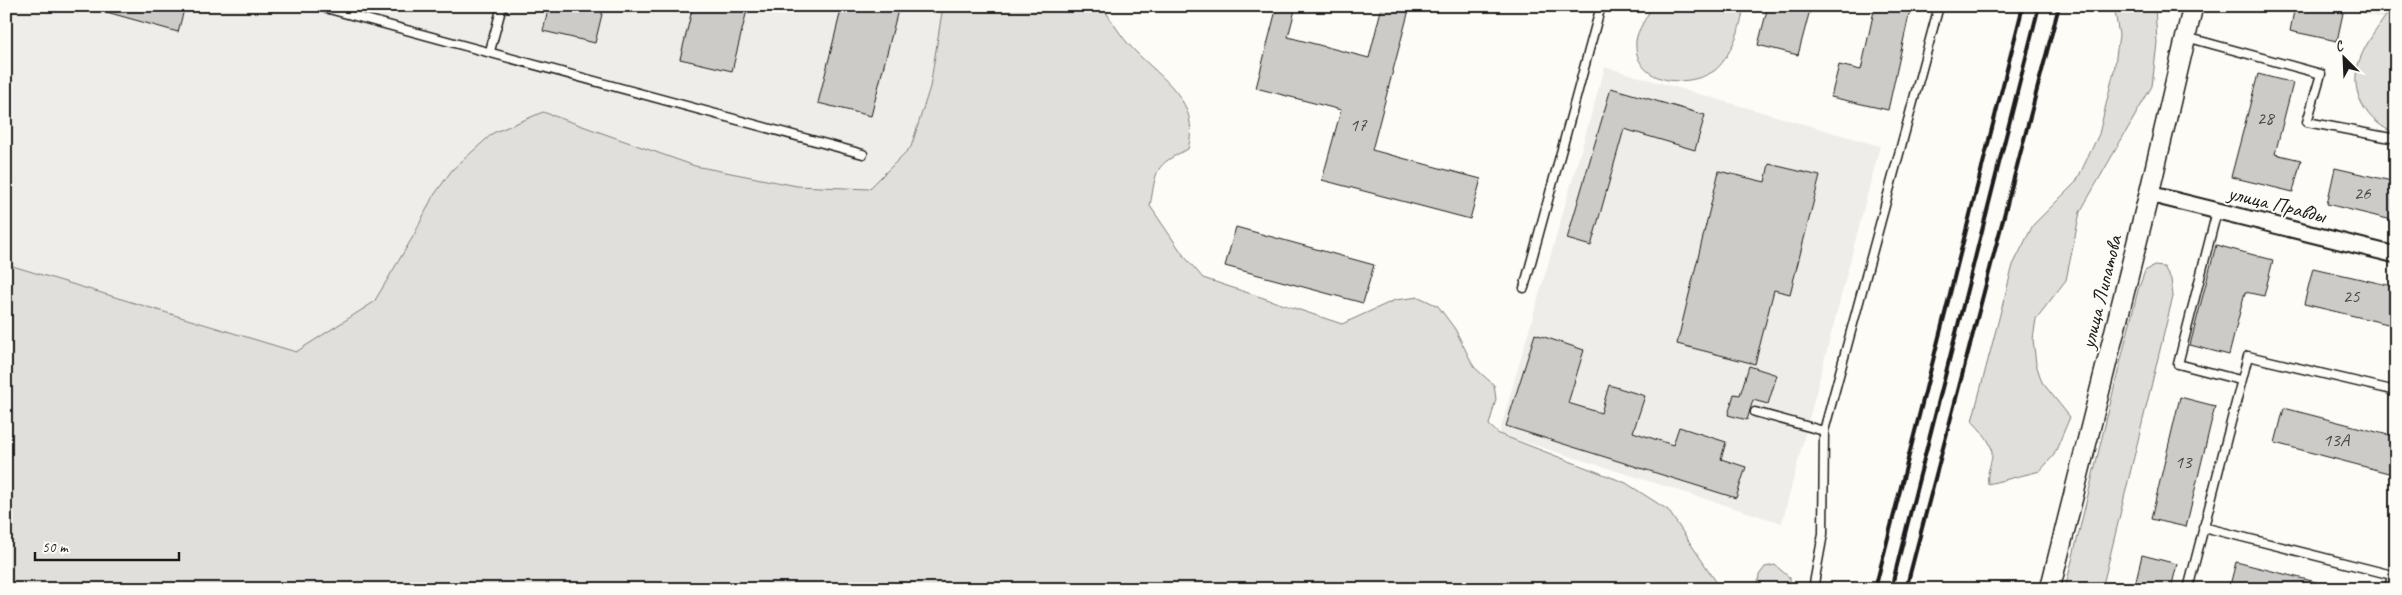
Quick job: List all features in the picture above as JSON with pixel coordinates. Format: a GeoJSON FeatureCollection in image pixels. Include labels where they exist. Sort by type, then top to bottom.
{"type":"FeatureCollection","features":[{"type":"Feature","properties":{"kind":"street","name":"улица Липатова"},"geometry":{"type":"LineString","coordinates":[[2050,589],[2149,194],[2193,6]]}},
{"type":"Feature","properties":{"kind":"street","name":"улица Правды"},"geometry":{"type":"LineString","coordinates":[[2149,194],[2396,255]]}},
{"type":"Feature","properties":{"kind":"lane"},"geometry":{"type":"LineString","coordinates":[[318,6],[490,51],[863,154]]}},
{"type":"Feature","properties":{"kind":"lane"},"geometry":{"type":"LineString","coordinates":[[490,51],[502,6]]}},
{"type":"Feature","properties":{"kind":"lane"},"geometry":{"type":"LineString","coordinates":[[1524,288],[1601,6]]}},
{"type":"Feature","properties":{"kind":"lane"},"geometry":{"type":"LineString","coordinates":[[1813,589],[1823,534],[1824,432],[1940,6]]}},
{"type":"Feature","properties":{"kind":"lane"},"geometry":{"type":"LineString","coordinates":[[2186,36],[2322,74],[2307,122],[2396,139]]}},
{"type":"Feature","properties":{"kind":"lane"},"geometry":{"type":"LineString","coordinates":[[2217,211],[2178,364],[2240,380]]}},
{"type":"Feature","properties":{"kind":"lane"},"geometry":{"type":"LineString","coordinates":[[2188,589],[2240,380],[2248,356],[2396,391]]}},
{"type":"Feature","properties":{"kind":"lane"},"geometry":{"type":"LineString","coordinates":[[1756,412],[1824,432]]}},
{"type":"Feature","properties":{"kind":"lane"},"geometry":{"type":"LineString","coordinates":[[2203,527],[2394,575],[2389,589]]}},
{"type":"Feature","properties":{"kind":"shaded area"},"geometry":{"type":"Polygon","coordinates":[[[6,6],[1035,6],[901,528],[296,352],[6,264],[6,6]]]}},
{"type":"Feature","properties":{"kind":"shaded area"},"geometry":{"type":"Polygon","coordinates":[[[943,6],[1102,6],[1129,45],[1167,82],[1184,104],[1191,132],[1188,149],[1168,160],[1158,170],[1150,206],[1184,256],[1203,278],[1342,324],[1395,300],[1419,297],[1438,306],[1455,329],[1474,367],[1494,385],[1496,399],[1489,425],[1499,434],[1626,483],[1668,510],[1721,589],[6,589],[6,264],[296,352],[374,302],[414,235],[432,198],[452,170],[493,133],[543,112],[695,166],[797,186],[869,189],[911,147],[930,87],[943,6]]]}},
{"type":"Feature","properties":{"kind":"shaded area"},"geometry":{"type":"Polygon","coordinates":[[[1652,6],[1742,6],[1742,19],[1734,42],[1718,68],[1702,77],[1676,81],[1663,79],[1652,74],[1643,66],[1637,55],[1637,37],[1652,6]]]}},
{"type":"Feature","properties":{"kind":"shaded area"},"geometry":{"type":"Polygon","coordinates":[[[2114,6],[2155,6],[2157,43],[2152,86],[2080,212],[2066,280],[2036,319],[2033,339],[2036,364],[2042,382],[2070,417],[2054,455],[2040,471],[1988,484],[1992,456],[1991,448],[1984,435],[1972,421],[2013,265],[2033,225],[2076,182],[2099,134],[2114,71],[2119,35],[2114,6]]]}},
{"type":"Feature","properties":{"kind":"shaded area"},"geometry":{"type":"Polygon","coordinates":[[[2328,6],[2396,6],[2396,21],[2328,6]]]}},
{"type":"Feature","properties":{"kind":"shaded area"},"geometry":{"type":"Polygon","coordinates":[[[2396,6],[2396,134],[2376,122],[2365,109],[2357,91],[2356,78],[2362,53],[2392,7],[2396,6]]]}},
{"type":"Feature","properties":{"kind":"shaded area"},"geometry":{"type":"Polygon","coordinates":[[[1605,67],[1880,146],[1782,523],[1499,434],[1605,67]]]}},
{"type":"Feature","properties":{"kind":"shaded area"},"geometry":{"type":"Polygon","coordinates":[[[2154,266],[2164,267],[2171,279],[2173,296],[2102,589],[2065,589],[2138,290],[2145,271],[2154,266]]]}},
{"type":"Feature","properties":{"kind":"shaded area"},"geometry":{"type":"Polygon","coordinates":[[[1775,565],[1790,578],[1791,589],[1757,589],[1759,575],[1765,567],[1775,565]]]}},
{"type":"Feature","properties":{"kind":"building"},"geometry":{"type":"Polygon","coordinates":[[[104,6],[185,6],[178,32],[103,11],[104,6]]]}},
{"type":"Feature","properties":{"kind":"building"},"geometry":{"type":"Polygon","coordinates":[[[549,6],[604,6],[595,43],[543,31],[549,6]]]}},
{"type":"Feature","properties":{"kind":"building"},"geometry":{"type":"Polygon","coordinates":[[[693,6],[748,6],[732,71],[680,59],[693,6]]]}},
{"type":"Feature","properties":{"kind":"building"},"geometry":{"type":"Polygon","coordinates":[[[842,6],[899,6],[871,116],[818,103],[842,6]]]}},
{"type":"Feature","properties":{"kind":"building"},"geometry":{"type":"Polygon","coordinates":[[[1277,6],[1296,6],[1288,37],[1369,58],[1382,6],[1410,6],[1372,150],[1481,179],[1470,219],[1322,180],[1341,110],[1256,88],[1277,6]]]}},
{"type":"Feature","properties":{"kind":"building"},"geometry":{"type":"Polygon","coordinates":[[[1768,6],[1811,6],[1798,55],[1758,45],[1768,6]]]}},
{"type":"Feature","properties":{"kind":"building"},"geometry":{"type":"Polygon","coordinates":[[[1875,6],[1911,6],[1888,110],[1831,97],[1839,65],[1861,70],[1875,6]]]}},
{"type":"Feature","properties":{"kind":"building"},"geometry":{"type":"Polygon","coordinates":[[[2295,6],[2311,6],[2343,13],[2337,41],[2290,31],[2295,6]]]}},
{"type":"Feature","properties":{"kind":"building"},"geometry":{"type":"Polygon","coordinates":[[[2258,74],[2293,83],[2275,154],[2301,160],[2293,192],[2231,177],[2258,74]]]}},
{"type":"Feature","properties":{"kind":"building"},"geometry":{"type":"Polygon","coordinates":[[[1611,88],[1705,115],[1695,150],[1624,129],[1591,246],[1567,239],[1611,88]]]}},
{"type":"Feature","properties":{"kind":"building"},"geometry":{"type":"Polygon","coordinates":[[[1769,164],[1820,176],[1790,294],[1774,290],[1755,364],[1677,344],[1719,171],[1765,182],[1769,164]]]}},
{"type":"Feature","properties":{"kind":"building"},"geometry":{"type":"Polygon","coordinates":[[[2335,168],[2396,182],[2396,221],[2327,204],[2335,168]]]}},
{"type":"Feature","properties":{"kind":"building"},"geometry":{"type":"Polygon","coordinates":[[[1236,227],[1374,265],[1363,303],[1225,266],[1236,227]]]}},
{"type":"Feature","properties":{"kind":"building"},"geometry":{"type":"Polygon","coordinates":[[[2216,245],[2273,260],[2264,296],[2245,292],[2229,355],[2190,345],[2216,245]]]}},
{"type":"Feature","properties":{"kind":"building"},"geometry":{"type":"Polygon","coordinates":[[[2313,268],[2396,287],[2396,326],[2304,304],[2313,268]]]}},
{"type":"Feature","properties":{"kind":"building"},"geometry":{"type":"Polygon","coordinates":[[[1535,334],[1584,350],[1568,403],[1601,413],[1609,385],[1645,396],[1633,432],[1673,445],[1679,427],[1726,442],[1721,459],[1746,467],[1736,498],[1506,426],[1535,334]]]}},
{"type":"Feature","properties":{"kind":"building"},"geometry":{"type":"Polygon","coordinates":[[[1749,366],[1777,375],[1768,404],[1753,400],[1747,420],[1728,415],[1734,394],[1740,395],[1749,366]]]}},
{"type":"Feature","properties":{"kind":"building"},"geometry":{"type":"Polygon","coordinates":[[[2180,397],[2215,406],[2186,527],[2151,519],[2180,397]]]}},
{"type":"Feature","properties":{"kind":"building"},"geometry":{"type":"Polygon","coordinates":[[[2284,408],[2396,437],[2396,475],[2275,443],[2284,408]]]}},
{"type":"Feature","properties":{"kind":"building"},"geometry":{"type":"Polygon","coordinates":[[[2142,555],[2177,564],[2171,589],[2134,589],[2142,555]]]}},
{"type":"Feature","properties":{"kind":"building"},"geometry":{"type":"Polygon","coordinates":[[[2236,562],[2320,583],[2319,589],[2229,589],[2236,562]]]}},
{"type":"Feature","properties":{"kind":"railway"},"geometry":{"type":"LineString","coordinates":[[1875,589],[2023,6]]}},
{"type":"Feature","properties":{"kind":"railway"},"geometry":{"type":"LineString","coordinates":[[1891,589],[2039,6]]}},
{"type":"Feature","properties":{"kind":"railway"},"geometry":{"type":"LineString","coordinates":[[1906,589],[2059,6]]}}]}
